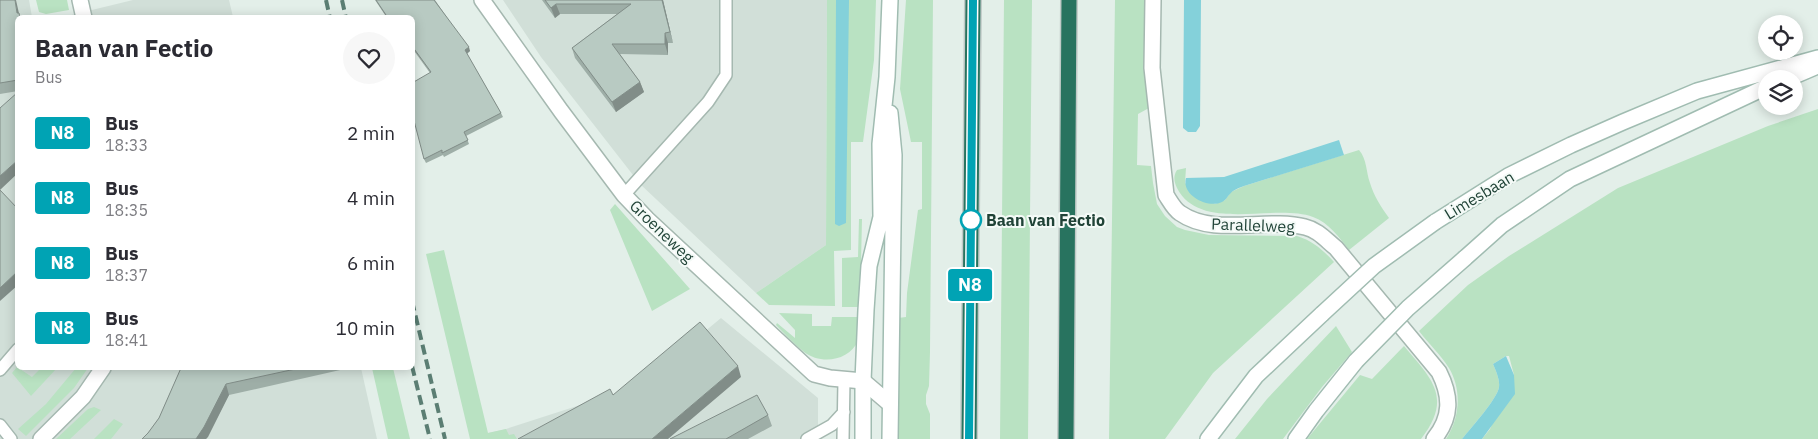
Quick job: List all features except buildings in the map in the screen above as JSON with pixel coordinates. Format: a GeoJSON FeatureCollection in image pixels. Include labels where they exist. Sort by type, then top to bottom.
{"type":"FeatureCollection","features":[{"type":"Feature","properties":{"kind":"highway"},"geometry":{"type":"LineString","coordinates":[[969,439],[973,0]]}},
{"type":"Feature","properties":{"kind":"highway"},"geometry":{"type":"LineString","coordinates":[[1066,439],[1069,0]]}},
{"type":"Feature","properties":{"kind":"main road"},"geometry":{"type":"LineString","coordinates":[[80,0],[83,15]]}},
{"type":"Feature","properties":{"kind":"main road","name":"Groeneweg"},"geometry":{"type":"LineString","coordinates":[[482,0],[561,111],[624,195],[646,219],[814,374],[830,378],[863,381]]}},
{"type":"Feature","properties":{"kind":"main road"},"geometry":{"type":"LineString","coordinates":[[862,439],[869,266],[881,217],[880,144],[887,76],[890,0]]}},
{"type":"Feature","properties":{"kind":"main road","name":"Parallelweg"},"geometry":{"type":"LineString","coordinates":[[1153,0],[1152,68],[1166,195],[1178,212],[1195,221],[1214,225],[1293,225],[1306,227],[1318,232],[1336,248],[1439,372],[1447,388],[1448,406],[1446,421],[1434,439]]}},
{"type":"Feature","properties":{"kind":"main road","name":"Limesbaan"},"geometry":{"type":"LineString","coordinates":[[1208,439],[1256,376],[1374,266],[1435,222],[1508,176],[1622,122],[1697,91],[1818,58]]}},
{"type":"Feature","properties":{"kind":"main road"},"geometry":{"type":"LineString","coordinates":[[1803,72],[1818,66]]}},
{"type":"Feature","properties":{"kind":"main road"},"geometry":{"type":"LineString","coordinates":[[887,76],[894,155],[890,439]]}},
{"type":"Feature","properties":{"kind":"main road"},"geometry":{"type":"LineString","coordinates":[[1296,439],[1356,361],[1408,308],[1502,225],[1570,179],[1758,91]]}},
{"type":"Feature","properties":{"kind":"main road"},"geometry":{"type":"LineString","coordinates":[[41,439],[83,397],[102,370]]}},
{"type":"Feature","properties":{"kind":"main road"},"geometry":{"type":"LineString","coordinates":[[863,381],[890,404]]}},
{"type":"Feature","properties":{"kind":"lane"},"geometry":{"type":"LineString","coordinates":[[624,195],[708,102],[726,76],[726,0]]}},
{"type":"Feature","properties":{"kind":"lane"},"geometry":{"type":"LineString","coordinates":[[0,370],[15,352]]}},
{"type":"Feature","properties":{"kind":"lane"},"geometry":{"type":"LineString","coordinates":[[843,439],[844,380]]}},
{"type":"Feature","properties":{"kind":"lane"},"geometry":{"type":"LineString","coordinates":[[807,439],[832,425],[844,412]]}},
{"type":"Feature","properties":{"kind":"lane"},"geometry":{"type":"LineString","coordinates":[[0,425],[11,439]]}},
{"type":"Feature","properties":{"kind":"shaded area"},"geometry":{"type":"Polygon","coordinates":[[[0,0],[29,0],[32,15],[15,15],[15,370],[361,370],[377,439],[0,439],[0,0]]]}},
{"type":"Feature","properties":{"kind":"shaded area"},"geometry":{"type":"Polygon","coordinates":[[[133,0],[229,0],[233,15],[71,15],[133,0]]]}},
{"type":"Feature","properties":{"kind":"shaded area"},"geometry":{"type":"Polygon","coordinates":[[[503,0],[827,0],[826,245],[756,293],[640,184],[541,57],[503,0]]]}},
{"type":"Feature","properties":{"kind":"shaded area"},"geometry":{"type":"Polygon","coordinates":[[[721,318],[818,398],[818,439],[489,439],[488,433],[506,429],[639,386],[721,318]]]}},
{"type":"Feature","properties":{"kind":"green space"},"geometry":{"type":"Polygon","coordinates":[[[36,0],[67,0],[69,10],[46,14],[39,12],[36,0]]]}},
{"type":"Feature","properties":{"kind":"green space"},"geometry":{"type":"Polygon","coordinates":[[[827,0],[876,0],[874,60],[863,142],[851,142],[851,250],[834,251],[835,306],[769,305],[756,293],[826,245],[827,0]]]}},
{"type":"Feature","properties":{"kind":"green space"},"geometry":{"type":"Polygon","coordinates":[[[906,0],[933,0],[930,352],[929,386],[926,395],[926,404],[930,414],[930,439],[899,439],[898,318],[906,317],[907,293],[918,210],[922,209],[922,142],[911,142],[900,89],[906,0]]]}},
{"type":"Feature","properties":{"kind":"green space"},"geometry":{"type":"Polygon","coordinates":[[[1004,0],[1032,0],[1028,439],[1000,439],[1004,0]]]}},
{"type":"Feature","properties":{"kind":"green space"},"geometry":{"type":"Polygon","coordinates":[[[1115,0],[1144,0],[1144,72],[1149,108],[1138,114],[1137,165],[1151,166],[1157,204],[1165,216],[1177,227],[1209,235],[1297,236],[1317,246],[1334,262],[1213,373],[1165,439],[1109,439],[1115,0]]]}},
{"type":"Feature","properties":{"kind":"green space"},"geometry":{"type":"Polygon","coordinates":[[[1818,109],[1818,439],[1482,439],[1490,429],[1514,375],[1509,356],[1506,356],[1493,364],[1499,387],[1489,406],[1462,439],[1446,439],[1457,413],[1456,385],[1446,363],[1419,331],[1468,285],[1509,256],[1618,188],[1768,126],[1818,109]]]}},
{"type":"Feature","properties":{"kind":"green space"},"geometry":{"type":"Polygon","coordinates":[[[1359,150],[1365,161],[1374,192],[1389,218],[1349,250],[1329,227],[1313,217],[1297,214],[1239,214],[1202,210],[1188,202],[1177,188],[1175,181],[1177,170],[1186,168],[1185,183],[1215,204],[1225,200],[1231,192],[1244,186],[1359,150]]]}},
{"type":"Feature","properties":{"kind":"green space"},"geometry":{"type":"Polygon","coordinates":[[[615,204],[690,289],[652,311],[610,210],[615,204]]]}},
{"type":"Feature","properties":{"kind":"green space"},"geometry":{"type":"Polygon","coordinates":[[[859,219],[862,219],[860,307],[842,307],[842,258],[858,257],[859,219]]]}},
{"type":"Feature","properties":{"kind":"green space"},"geometry":{"type":"Polygon","coordinates":[[[444,250],[488,433],[506,429],[509,435],[514,434],[517,439],[470,439],[426,254],[444,250]]]}},
{"type":"Feature","properties":{"kind":"green space"},"geometry":{"type":"Polygon","coordinates":[[[779,313],[812,314],[812,326],[831,326],[832,317],[861,317],[858,341],[854,348],[841,357],[826,360],[818,359],[804,352],[776,325],[777,323],[795,338],[795,330],[779,313]]]}},
{"type":"Feature","properties":{"kind":"green space"},"geometry":{"type":"Polygon","coordinates":[[[1336,326],[1352,352],[1322,387],[1283,439],[1235,439],[1267,399],[1336,326]]]}},
{"type":"Feature","properties":{"kind":"green space"},"geometry":{"type":"Polygon","coordinates":[[[1404,346],[1423,369],[1435,389],[1437,400],[1436,412],[1431,425],[1421,439],[1307,439],[1360,375],[1372,379],[1404,346]]]}},
{"type":"Feature","properties":{"kind":"green space"},"geometry":{"type":"Polygon","coordinates":[[[15,369],[22,370],[32,377],[39,370],[55,370],[31,396],[12,373],[15,369]]]}},
{"type":"Feature","properties":{"kind":"green space"},"geometry":{"type":"Polygon","coordinates":[[[74,370],[87,370],[74,388],[26,436],[18,429],[46,404],[74,370]]]}},
{"type":"Feature","properties":{"kind":"green space"},"geometry":{"type":"Polygon","coordinates":[[[372,370],[393,370],[410,439],[388,439],[372,370]]]}},
{"type":"Feature","properties":{"kind":"green space"},"geometry":{"type":"Polygon","coordinates":[[[94,407],[101,410],[70,439],[56,439],[88,409],[94,407]]]}},
{"type":"Feature","properties":{"kind":"green space"},"geometry":{"type":"Polygon","coordinates":[[[114,419],[123,424],[111,439],[94,439],[114,419]]]}},
{"type":"Feature","properties":{"kind":"water"},"geometry":{"type":"Polygon","coordinates":[[[836,0],[849,0],[846,223],[839,226],[835,224],[836,0]]]}},
{"type":"Feature","properties":{"kind":"water"},"geometry":{"type":"Polygon","coordinates":[[[1184,0],[1201,0],[1200,126],[1196,132],[1188,132],[1183,128],[1184,0]]]}},
{"type":"Feature","properties":{"kind":"water"},"geometry":{"type":"Polygon","coordinates":[[[1339,140],[1344,155],[1236,189],[1223,201],[1216,204],[1210,204],[1197,199],[1188,190],[1186,184],[1186,178],[1224,177],[1339,140]]]}},
{"type":"Feature","properties":{"kind":"water"},"geometry":{"type":"Polygon","coordinates":[[[1506,356],[1514,375],[1515,394],[1482,439],[1462,439],[1489,406],[1497,392],[1499,381],[1493,364],[1506,356]]]}},
{"type":"Feature","properties":{"kind":"railway"},"geometry":{"type":"LineString","coordinates":[[326,0],[329,15]]}},
{"type":"Feature","properties":{"kind":"railway"},"geometry":{"type":"LineString","coordinates":[[342,0],[345,15]]}},
{"type":"Feature","properties":{"kind":"railway"},"geometry":{"type":"LineString","coordinates":[[415,314],[445,439]]}},
{"type":"Feature","properties":{"kind":"railway"},"geometry":{"type":"LineString","coordinates":[[413,370],[430,439]]}},
{"type":"Feature","properties":{"kind":"bus line","name":"N8"},"geometry":{"type":"LineString","coordinates":[[969,439],[973,0]]}},
{"type":"Feature","properties":{"kind":"place","name":"Baan van Fectio"},"geometry":{"type":"Point","coordinates":[971,220]}}]}
